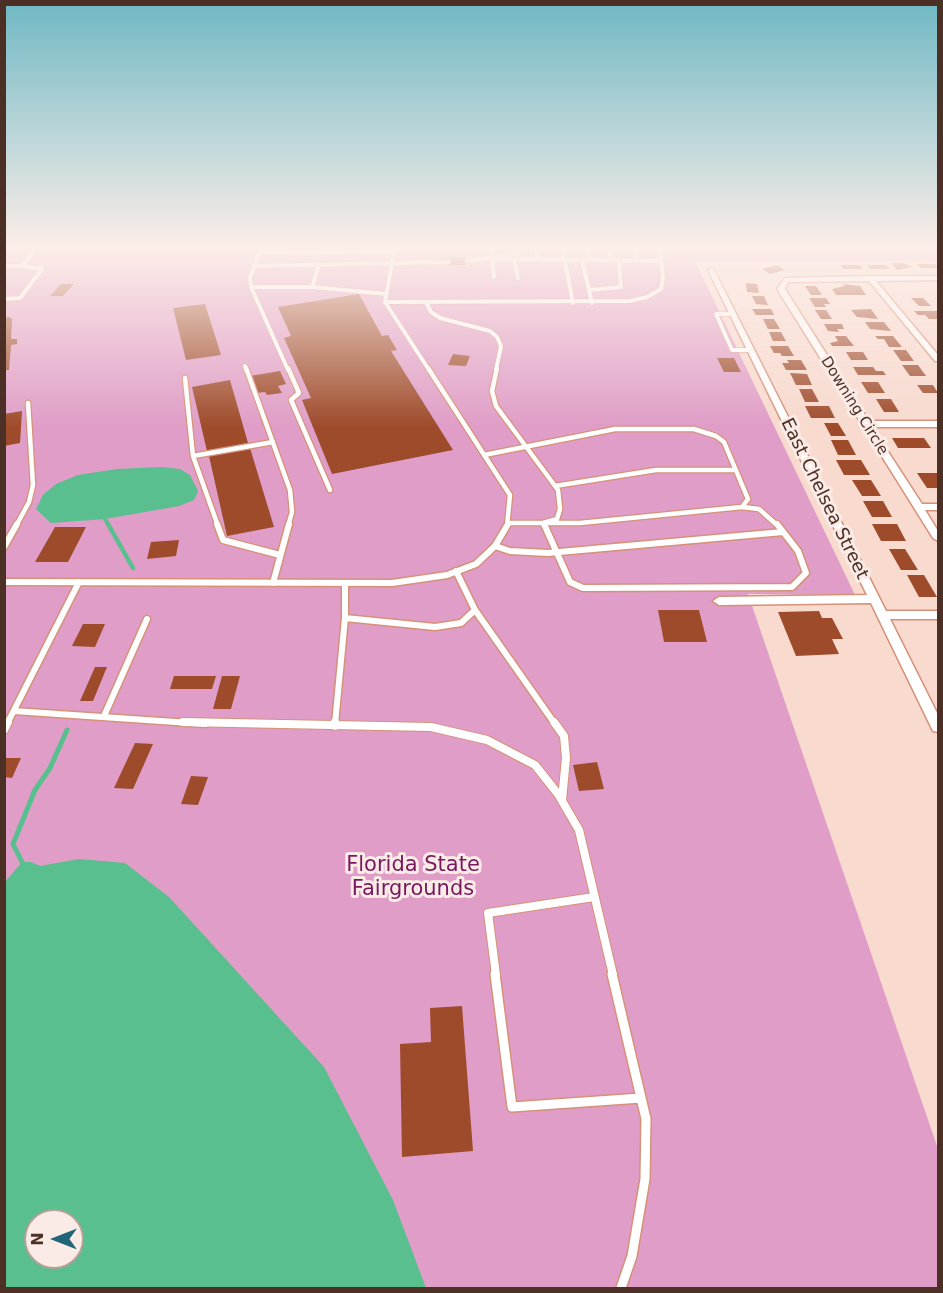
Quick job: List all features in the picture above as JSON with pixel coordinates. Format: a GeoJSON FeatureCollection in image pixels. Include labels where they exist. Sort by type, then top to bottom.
{"type":"FeatureCollection","features":[{"type":"Feature","properties":{"kind":"street","name":"East Chelsea Street"},"geometry":{"type":"LineString","coordinates":[[728,306],[939,727]]}},
{"type":"Feature","properties":{"kind":"street","name":"Downing Circle"},"geometry":{"type":"LineString","coordinates":[[792,306],[939,537]]}},
{"type":"Feature","properties":{"kind":"street"},"geometry":{"type":"LineString","coordinates":[[894,306],[939,358]]}},
{"type":"Feature","properties":{"kind":"street"},"geometry":{"type":"LineString","coordinates":[[865,424],[939,424]]}},
{"type":"Feature","properties":{"kind":"street"},"geometry":{"type":"LineString","coordinates":[[919,507],[939,507]]}},
{"type":"Feature","properties":{"kind":"street"},"geometry":{"type":"LineString","coordinates":[[719,601],[874,599]]}},
{"type":"Feature","properties":{"kind":"street"},"geometry":{"type":"LineString","coordinates":[[882,615],[939,615]]}},
{"type":"Feature","properties":{"kind":"lane"},"geometry":{"type":"LineString","coordinates":[[260,306],[299,393],[291,400],[330,490]]}},
{"type":"Feature","properties":{"kind":"lane"},"geometry":{"type":"LineString","coordinates":[[4,582],[392,583],[447,575],[476,564],[495,546],[509,523],[510,495],[388,306]]}},
{"type":"Feature","properties":{"kind":"lane"},"geometry":{"type":"LineString","coordinates":[[428,306],[431,312],[440,318],[479,327],[490,331],[497,338],[501,346],[501,355],[492,391],[496,406],[558,490],[560,509],[557,519],[543,523]]}},
{"type":"Feature","properties":{"kind":"lane"},"geometry":{"type":"LineString","coordinates":[[732,314],[716,314],[732,350],[751,350]]}},
{"type":"Feature","properties":{"kind":"lane"},"geometry":{"type":"LineString","coordinates":[[245,366],[290,490],[292,512],[273,583]]}},
{"type":"Feature","properties":{"kind":"lane"},"geometry":{"type":"LineString","coordinates":[[185,378],[193,456],[223,540],[280,555]]}},
{"type":"Feature","properties":{"kind":"lane"},"geometry":{"type":"LineString","coordinates":[[4,547],[29,502],[33,485],[28,404]]}},
{"type":"Feature","properties":{"kind":"lane"},"geometry":{"type":"LineString","coordinates":[[484,456],[615,429],[694,429],[716,436],[723,442],[748,499],[742,507]]}},
{"type":"Feature","properties":{"kind":"lane"},"geometry":{"type":"LineString","coordinates":[[193,456],[273,442]]}},
{"type":"Feature","properties":{"kind":"lane"},"geometry":{"type":"LineString","coordinates":[[555,486],[656,470],[734,471]]}},
{"type":"Feature","properties":{"kind":"lane"},"geometry":{"type":"LineString","coordinates":[[509,523],[543,523],[580,523],[742,507],[759,509],[783,532],[798,551],[806,573],[792,586],[583,588],[570,582],[543,523]]}},
{"type":"Feature","properties":{"kind":"lane"},"geometry":{"type":"LineString","coordinates":[[495,546],[510,551],[555,552],[783,532]]}},
{"type":"Feature","properties":{"kind":"lane"},"geometry":{"type":"LineString","coordinates":[[456,571],[475,610],[564,736],[566,758],[562,800]]}},
{"type":"Feature","properties":{"kind":"lane"},"geometry":{"type":"LineString","coordinates":[[4,730],[79,582]]}},
{"type":"Feature","properties":{"kind":"lane"},"geometry":{"type":"LineString","coordinates":[[335,726],[345,618],[345,583]]}},
{"type":"Feature","properties":{"kind":"lane"},"geometry":{"type":"LineString","coordinates":[[345,618],[435,627],[461,623],[475,610]]}},
{"type":"Feature","properties":{"kind":"lane"},"geometry":{"type":"LineString","coordinates":[[104,716],[147,619]]}},
{"type":"Feature","properties":{"kind":"lane"},"geometry":{"type":"LineString","coordinates":[[14,711],[207,724],[431,728],[487,740],[535,765],[562,800],[579,830],[646,1119],[645,1179],[632,1256],[621,1288]]}},
{"type":"Feature","properties":{"kind":"lane"},"geometry":{"type":"LineString","coordinates":[[594,897],[488,913],[512,1107],[641,1098]]}},
{"type":"Feature","properties":{"kind":"green space","name":"Florida State Fairgrounds"},"geometry":{"type":"Polygon","coordinates":[[[5,306],[717,306],[855,595],[748,594],[938,1149],[938,1288],[5,1288],[5,306]]]}},
{"type":"Feature","properties":{"kind":"shaded area"},"geometry":{"type":"Polygon","coordinates":[[[161,467],[180,469],[190,475],[198,491],[194,500],[179,506],[105,519],[51,523],[36,509],[43,495],[56,484],[78,475],[117,469],[161,467]]]}},
{"type":"Feature","properties":{"kind":"shaded area"},"geometry":{"type":"Polygon","coordinates":[[[79,859],[125,863],[169,897],[324,1067],[393,1200],[426,1288],[5,1288],[5,882],[22,862],[31,862],[40,866],[79,859]]]}},
{"type":"Feature","properties":{"kind":"building"},"geometry":{"type":"Polygon","coordinates":[[[206,306],[221,355],[186,360],[173,308],[206,306]]]}},
{"type":"Feature","properties":{"kind":"building"},"geometry":{"type":"Polygon","coordinates":[[[366,306],[382,336],[388,335],[397,350],[391,351],[453,450],[332,474],[302,400],[311,398],[284,338],[291,336],[278,307],[366,306]]]}},
{"type":"Feature","properties":{"kind":"building"},"geometry":{"type":"Polygon","coordinates":[[[752,309],[771,309],[774,315],[756,315],[752,309]]]}},
{"type":"Feature","properties":{"kind":"building"},"geometry":{"type":"Polygon","coordinates":[[[871,309],[878,319],[857,317],[851,310],[871,309]]]}},
{"type":"Feature","properties":{"kind":"building"},"geometry":{"type":"Polygon","coordinates":[[[815,310],[826,310],[832,319],[821,319],[815,310]]]}},
{"type":"Feature","properties":{"kind":"building"},"geometry":{"type":"Polygon","coordinates":[[[914,311],[937,311],[938,319],[929,319],[914,311]]]}},
{"type":"Feature","properties":{"kind":"building"},"geometry":{"type":"Polygon","coordinates":[[[4,318],[12,319],[11,339],[17,339],[17,344],[11,345],[9,370],[4,370],[4,318]]]}},
{"type":"Feature","properties":{"kind":"building"},"geometry":{"type":"Polygon","coordinates":[[[763,319],[774,319],[780,329],[768,329],[763,319]]]}},
{"type":"Feature","properties":{"kind":"building"},"geometry":{"type":"Polygon","coordinates":[[[865,322],[884,322],[891,331],[870,329],[865,322]]]}},
{"type":"Feature","properties":{"kind":"building"},"geometry":{"type":"Polygon","coordinates":[[[824,324],[842,324],[844,329],[837,329],[839,332],[828,331],[824,324]]]}},
{"type":"Feature","properties":{"kind":"building"},"geometry":{"type":"Polygon","coordinates":[[[769,332],[781,332],[786,341],[773,341],[769,332]]]}},
{"type":"Feature","properties":{"kind":"building"},"geometry":{"type":"Polygon","coordinates":[[[835,336],[846,336],[854,346],[832,346],[830,343],[838,341],[835,336]]]}},
{"type":"Feature","properties":{"kind":"building"},"geometry":{"type":"Polygon","coordinates":[[[875,336],[893,336],[902,347],[889,347],[884,339],[878,339],[875,336]]]}},
{"type":"Feature","properties":{"kind":"building"},"geometry":{"type":"Polygon","coordinates":[[[770,346],[788,346],[794,356],[774,353],[770,346]]]}},
{"type":"Feature","properties":{"kind":"building"},"geometry":{"type":"Polygon","coordinates":[[[893,350],[906,350],[914,361],[901,361],[893,350]]]}},
{"type":"Feature","properties":{"kind":"building"},"geometry":{"type":"Polygon","coordinates":[[[846,352],[863,352],[868,360],[851,360],[846,352]]]}},
{"type":"Feature","properties":{"kind":"building"},"geometry":{"type":"Polygon","coordinates":[[[453,354],[470,356],[466,366],[448,365],[453,354]]]}},
{"type":"Feature","properties":{"kind":"building"},"geometry":{"type":"Polygon","coordinates":[[[717,358],[734,358],[741,372],[724,372],[717,358]]]}},
{"type":"Feature","properties":{"kind":"building"},"geometry":{"type":"Polygon","coordinates":[[[787,360],[801,360],[807,370],[786,370],[782,363],[789,363],[787,360]]]}},
{"type":"Feature","properties":{"kind":"building"},"geometry":{"type":"Polygon","coordinates":[[[902,365],[918,365],[926,376],[910,376],[902,365]]]}},
{"type":"Feature","properties":{"kind":"building"},"geometry":{"type":"Polygon","coordinates":[[[853,367],[873,367],[876,371],[883,371],[886,375],[858,375],[853,367]]]}},
{"type":"Feature","properties":{"kind":"building"},"geometry":{"type":"Polygon","coordinates":[[[280,371],[286,384],[278,386],[282,393],[267,395],[265,392],[257,393],[250,376],[280,371]]]}},
{"type":"Feature","properties":{"kind":"building"},"geometry":{"type":"Polygon","coordinates":[[[790,373],[807,374],[812,385],[796,385],[790,373]]]}},
{"type":"Feature","properties":{"kind":"building"},"geometry":{"type":"Polygon","coordinates":[[[230,380],[248,443],[207,451],[192,387],[230,380]]]}},
{"type":"Feature","properties":{"kind":"building"},"geometry":{"type":"Polygon","coordinates":[[[861,382],[878,382],[885,393],[868,393],[861,382]]]}},
{"type":"Feature","properties":{"kind":"building"},"geometry":{"type":"Polygon","coordinates":[[[917,385],[933,385],[938,393],[923,393],[917,385]]]}},
{"type":"Feature","properties":{"kind":"building"},"geometry":{"type":"Polygon","coordinates":[[[799,389],[812,389],[819,402],[805,402],[799,389]]]}},
{"type":"Feature","properties":{"kind":"building"},"geometry":{"type":"Polygon","coordinates":[[[876,399],[891,399],[899,412],[884,412],[876,399]]]}},
{"type":"Feature","properties":{"kind":"building"},"geometry":{"type":"Polygon","coordinates":[[[805,406],[829,406],[835,418],[811,418],[805,406]]]}},
{"type":"Feature","properties":{"kind":"building"},"geometry":{"type":"Polygon","coordinates":[[[22,411],[20,443],[4,446],[4,414],[22,411]]]}},
{"type":"Feature","properties":{"kind":"building"},"geometry":{"type":"Polygon","coordinates":[[[824,423],[838,423],[846,436],[831,436],[824,423]]]}},
{"type":"Feature","properties":{"kind":"building"},"geometry":{"type":"Polygon","coordinates":[[[892,438],[924,438],[931,448],[898,448],[892,438]]]}},
{"type":"Feature","properties":{"kind":"building"},"geometry":{"type":"Polygon","coordinates":[[[831,440],[848,440],[856,455],[838,455],[831,440]]]}},
{"type":"Feature","properties":{"kind":"building"},"geometry":{"type":"Polygon","coordinates":[[[250,448],[274,527],[227,536],[209,456],[250,448]]]}},
{"type":"Feature","properties":{"kind":"building"},"geometry":{"type":"Polygon","coordinates":[[[836,460],[861,460],[870,475],[844,475],[836,460]]]}},
{"type":"Feature","properties":{"kind":"building"},"geometry":{"type":"Polygon","coordinates":[[[917,473],[938,473],[938,488],[927,488],[917,473]]]}},
{"type":"Feature","properties":{"kind":"building"},"geometry":{"type":"Polygon","coordinates":[[[852,480],[871,480],[881,496],[862,496],[852,480]]]}},
{"type":"Feature","properties":{"kind":"building"},"geometry":{"type":"Polygon","coordinates":[[[863,501],[883,501],[892,517],[872,517],[863,501]]]}},
{"type":"Feature","properties":{"kind":"building"},"geometry":{"type":"Polygon","coordinates":[[[872,524],[897,524],[906,541],[881,541],[872,524]]]}},
{"type":"Feature","properties":{"kind":"building"},"geometry":{"type":"Polygon","coordinates":[[[55,527],[86,527],[68,562],[35,562],[55,527]]]}},
{"type":"Feature","properties":{"kind":"building"},"geometry":{"type":"Polygon","coordinates":[[[179,540],[176,556],[147,559],[151,542],[179,540]]]}},
{"type":"Feature","properties":{"kind":"building"},"geometry":{"type":"Polygon","coordinates":[[[889,549],[905,549],[918,570],[901,570],[889,549]]]}},
{"type":"Feature","properties":{"kind":"building"},"geometry":{"type":"Polygon","coordinates":[[[907,575],[924,575],[937,597],[919,597],[907,575]]]}},
{"type":"Feature","properties":{"kind":"building"},"geometry":{"type":"Polygon","coordinates":[[[658,610],[699,610],[707,642],[664,642],[658,610]]]}},
{"type":"Feature","properties":{"kind":"building"},"geometry":{"type":"Polygon","coordinates":[[[819,611],[822,618],[832,618],[843,639],[832,639],[839,654],[796,656],[778,612],[819,611]]]}},
{"type":"Feature","properties":{"kind":"building"},"geometry":{"type":"Polygon","coordinates":[[[83,624],[105,624],[95,647],[72,646],[83,624]]]}},
{"type":"Feature","properties":{"kind":"building"},"geometry":{"type":"Polygon","coordinates":[[[95,667],[107,667],[93,701],[80,701],[95,667]]]}},
{"type":"Feature","properties":{"kind":"building"},"geometry":{"type":"Polygon","coordinates":[[[174,676],[216,676],[212,689],[170,689],[174,676]]]}},
{"type":"Feature","properties":{"kind":"building"},"geometry":{"type":"Polygon","coordinates":[[[222,676],[240,676],[231,709],[213,709],[222,676]]]}},
{"type":"Feature","properties":{"kind":"building"},"geometry":{"type":"Polygon","coordinates":[[[135,743],[153,744],[133,789],[114,788],[135,743]]]}},
{"type":"Feature","properties":{"kind":"building"},"geometry":{"type":"Polygon","coordinates":[[[4,758],[21,758],[12,778],[4,777],[4,758]]]}},
{"type":"Feature","properties":{"kind":"building"},"geometry":{"type":"Polygon","coordinates":[[[597,762],[604,789],[579,791],[573,765],[597,762]]]}},
{"type":"Feature","properties":{"kind":"building"},"geometry":{"type":"Polygon","coordinates":[[[191,776],[208,777],[198,805],[181,804],[191,776]]]}},
{"type":"Feature","properties":{"kind":"building"},"geometry":{"type":"Polygon","coordinates":[[[462,1006],[473,1151],[402,1157],[400,1044],[431,1042],[430,1008],[462,1006]]]}},
{"type":"Feature","properties":{"kind":"waterway"},"geometry":{"type":"LineString","coordinates":[[105,519],[109,526]]}},
{"type":"Feature","properties":{"kind":"waterway"},"geometry":{"type":"LineString","coordinates":[[108,524],[133,568]]}},
{"type":"Feature","properties":{"kind":"waterway"},"geometry":{"type":"LineString","coordinates":[[22,862],[13,844],[35,790],[50,768],[67,730]]}}]}
